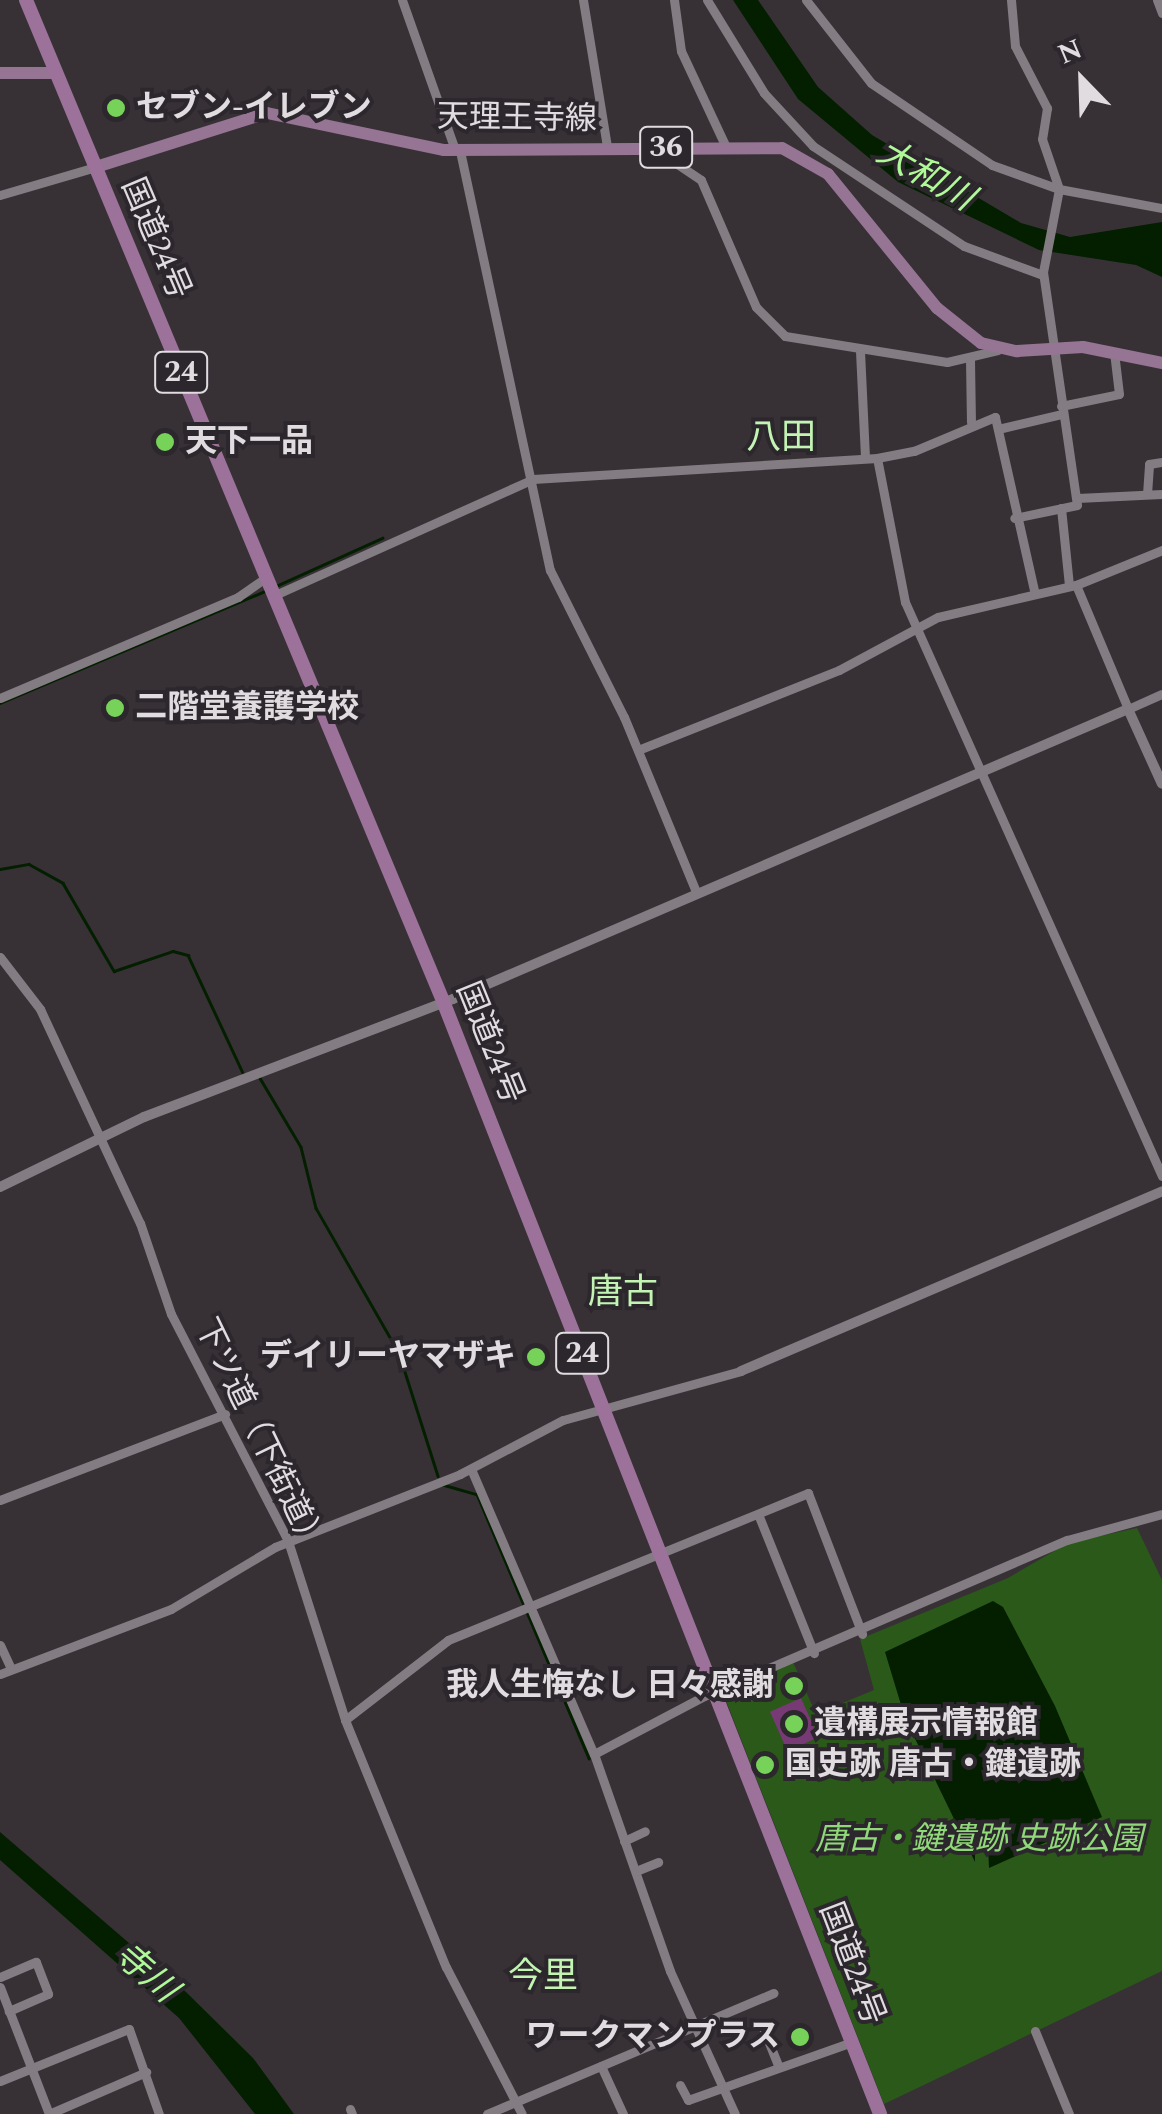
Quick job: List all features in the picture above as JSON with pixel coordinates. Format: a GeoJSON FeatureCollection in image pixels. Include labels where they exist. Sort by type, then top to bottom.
{"type":"FeatureCollection","features":[{"type":"Feature","properties":{"kind":"highway","name":"国道24号"},"geometry":{"type":"LineString","coordinates":[[26,0],[443,1001],[852,2042],[873,2112]]}},
{"type":"Feature","properties":{"kind":"main road"},"geometry":{"type":"LineString","coordinates":[[0,73],[57,73]]}},
{"type":"Feature","properties":{"kind":"main road","name":"天理王寺線"},"geometry":{"type":"LineString","coordinates":[[96,167],[267,113],[458,151],[782,148],[812,160],[937,308],[998,350]]}},
{"type":"Feature","properties":{"kind":"main road"},"geometry":{"type":"LineString","coordinates":[[998,350],[1114,352],[1162,363]]}},
{"type":"Feature","properties":{"kind":"street"},"geometry":{"type":"LineString","coordinates":[[402,0],[458,151],[553,580],[638,750],[696,892]]}},
{"type":"Feature","properties":{"kind":"street"},"geometry":{"type":"LineString","coordinates":[[583,0],[607,147]]}},
{"type":"Feature","properties":{"kind":"street"},"geometry":{"type":"LineString","coordinates":[[674,0],[681,51],[726,147]]}},
{"type":"Feature","properties":{"kind":"street"},"geometry":{"type":"LineString","coordinates":[[707,0],[764,94],[838,167],[964,246],[1043,274]]}},
{"type":"Feature","properties":{"kind":"street"},"geometry":{"type":"LineString","coordinates":[[806,0],[850,64],[906,110],[992,165],[1059,190],[1162,208]]}},
{"type":"Feature","properties":{"kind":"street"},"geometry":{"type":"LineString","coordinates":[[1010,0],[1015,46],[1047,108],[1042,139],[1059,190],[1043,274],[1077,506],[1014,518]]}},
{"type":"Feature","properties":{"kind":"street"},"geometry":{"type":"LineString","coordinates":[[1156,0],[1162,13]]}},
{"type":"Feature","properties":{"kind":"street"},"geometry":{"type":"LineString","coordinates":[[651,147],[701,180],[773,329],[798,342],[860,351],[970,360],[998,350]]}},
{"type":"Feature","properties":{"kind":"street"},"geometry":{"type":"LineString","coordinates":[[0,195],[96,167]]}},
{"type":"Feature","properties":{"kind":"street"},"geometry":{"type":"LineString","coordinates":[[860,351],[865,458]]}},
{"type":"Feature","properties":{"kind":"street"},"geometry":{"type":"LineString","coordinates":[[998,429],[1119,394],[1114,352]]}},
{"type":"Feature","properties":{"kind":"street"},"geometry":{"type":"LineString","coordinates":[[970,360],[970,422]]}},
{"type":"Feature","properties":{"kind":"street"},"geometry":{"type":"LineString","coordinates":[[274,596],[533,479],[877,458],[914,452],[970,422],[996,417],[1014,518],[1034,590]]}},
{"type":"Feature","properties":{"kind":"street"},"geometry":{"type":"LineString","coordinates":[[877,458],[897,575],[917,626],[1162,1176]]}},
{"type":"Feature","properties":{"kind":"street"},"geometry":{"type":"LineString","coordinates":[[1147,494],[1150,464],[1162,462]]}},
{"type":"Feature","properties":{"kind":"street"},"geometry":{"type":"LineString","coordinates":[[1076,498],[1162,494]]}},
{"type":"Feature","properties":{"kind":"street"},"geometry":{"type":"LineString","coordinates":[[1061,508],[1073,585],[1162,784]]}},
{"type":"Feature","properties":{"kind":"street"},"geometry":{"type":"LineString","coordinates":[[638,750],[839,670],[917,626],[1034,590],[1073,585],[1162,550]]}},
{"type":"Feature","properties":{"kind":"street"},"geometry":{"type":"LineString","coordinates":[[0,698],[238,597],[267,577]]}},
{"type":"Feature","properties":{"kind":"street"},"geometry":{"type":"LineString","coordinates":[[0,1187],[100,1137],[443,1001],[986,774],[1162,694]]}},
{"type":"Feature","properties":{"kind":"street","name":"下ツ道（下街道）"},"geometry":{"type":"LineString","coordinates":[[0,959],[40,1009],[100,1137],[171,1314],[226,1414],[288,1542],[345,1720],[446,1966],[522,2114]]}},
{"type":"Feature","properties":{"kind":"street"},"geometry":{"type":"LineString","coordinates":[[0,1674],[171,1608],[288,1542],[471,1469],[602,1405],[702,1388],[1162,1190]]}},
{"type":"Feature","properties":{"kind":"street"},"geometry":{"type":"LineString","coordinates":[[0,1500],[226,1414]]}},
{"type":"Feature","properties":{"kind":"street"},"geometry":{"type":"LineString","coordinates":[[471,1469],[525,1609],[594,1754],[692,2022],[735,2114]]}},
{"type":"Feature","properties":{"kind":"street"},"geometry":{"type":"LineString","coordinates":[[345,1720],[438,1646],[808,1493],[862,1634]]}},
{"type":"Feature","properties":{"kind":"street"},"geometry":{"type":"LineString","coordinates":[[758,1514],[814,1653]]}},
{"type":"Feature","properties":{"kind":"street"},"geometry":{"type":"LineString","coordinates":[[594,1754],[713,1692],[862,1634],[1067,1540],[1162,1514]]}},
{"type":"Feature","properties":{"kind":"street"},"geometry":{"type":"LineString","coordinates":[[0,1645],[11,1669]]}},
{"type":"Feature","properties":{"kind":"street"},"geometry":{"type":"LineString","coordinates":[[624,1840],[646,1831]]}},
{"type":"Feature","properties":{"kind":"street"},"geometry":{"type":"LineString","coordinates":[[636,1871],[658,1862]]}},
{"type":"Feature","properties":{"kind":"street"},"geometry":{"type":"LineString","coordinates":[[0,1977],[36,1962],[48,1994],[6,2018]]}},
{"type":"Feature","properties":{"kind":"street"},"geometry":{"type":"LineString","coordinates":[[0,1988],[6,2018],[49,2114],[146,2072]]}},
{"type":"Feature","properties":{"kind":"street"},"geometry":{"type":"LineString","coordinates":[[486,2114],[601,2066],[692,2022],[773,1993]]}},
{"type":"Feature","properties":{"kind":"street"},"geometry":{"type":"LineString","coordinates":[[761,2023],[778,2065]]}},
{"type":"Feature","properties":{"kind":"street"},"geometry":{"type":"LineString","coordinates":[[0,2081],[129,2029],[158,2114]]}},
{"type":"Feature","properties":{"kind":"street"},"geometry":{"type":"LineString","coordinates":[[1035,2031],[1070,2114]]}},
{"type":"Feature","properties":{"kind":"street"},"geometry":{"type":"LineString","coordinates":[[680,2085],[688,2100],[852,2042]]}},
{"type":"Feature","properties":{"kind":"street"},"geometry":{"type":"LineString","coordinates":[[601,2066],[623,2114]]}},
{"type":"Feature","properties":{"kind":"green space","name":"唐古・鍵遺跡 史跡公園"},"geometry":{"type":"Polygon","coordinates":[[[1137,1528],[1162,1580],[1162,1971],[884,2104],[723,1693],[793,1662],[816,1714],[874,1690],[860,1639],[1008,1578],[1068,1543],[1137,1528]]]}},
{"type":"Feature","properties":{"kind":"water","name":"大和川"},"geometry":{"type":"Polygon","coordinates":[[[733,0],[758,0],[818,87],[872,135],[1021,223],[1070,237],[1162,222],[1162,277],[1136,265],[1039,250],[898,182],[798,99],[733,0]]]}},
{"type":"Feature","properties":{"kind":"water"},"geometry":{"type":"Polygon","coordinates":[[[993,1601],[1003,1607],[1055,1706],[1102,1817],[989,1868],[988,1847],[975,1852],[975,1862],[905,1718],[885,1652],[993,1601]]]}},
{"type":"Feature","properties":{"kind":"water","name":"寺川"},"geometry":{"type":"Polygon","coordinates":[[[0,1832],[186,1992],[253,2058],[294,2114],[255,2114],[179,2018],[0,1860],[0,1832]]]}},
{"type":"Feature","properties":{"kind":"building","name":"遺構展示情報館"},"geometry":{"type":"Polygon","coordinates":[[[801,1698],[818,1737],[787,1751],[770,1712],[801,1698]]]}},
{"type":"Feature","properties":{"kind":"waterway"},"geometry":{"type":"LineString","coordinates":[[274,587],[382,538]]}},
{"type":"Feature","properties":{"kind":"waterway"},"geometry":{"type":"LineString","coordinates":[[0,703],[267,590]]}},
{"type":"Feature","properties":{"kind":"waterway"},"geometry":{"type":"LineString","coordinates":[[0,869],[29,864],[63,883],[114,971],[173,951],[188,955],[243,1073]]}},
{"type":"Feature","properties":{"kind":"waterway"},"geometry":{"type":"LineString","coordinates":[[260,1078],[301,1147],[316,1208],[399,1353],[438,1476]]}},
{"type":"Feature","properties":{"kind":"waterway"},"geometry":{"type":"LineString","coordinates":[[441,1484],[477,1494],[524,1605]]}},
{"type":"Feature","properties":{"kind":"waterway"},"geometry":{"type":"LineString","coordinates":[[527,1612],[589,1758]]}},
{"type":"Feature","properties":{"kind":"place","name":"セブン-イレブン"},"geometry":{"type":"Point","coordinates":[116,108]}},
{"type":"Feature","properties":{"kind":"place","name":"天下一品"},"geometry":{"type":"Point","coordinates":[165,442]}},
{"type":"Feature","properties":{"kind":"place","name":"二階堂養護学校"},"geometry":{"type":"Point","coordinates":[115,708]}},
{"type":"Feature","properties":{"kind":"place","name":"デイリーヤマザキ"},"geometry":{"type":"Point","coordinates":[536,1357]}},
{"type":"Feature","properties":{"kind":"place","name":"我人生悔なし 日々感謝"},"geometry":{"type":"Point","coordinates":[794,1686]}},
{"type":"Feature","properties":{"kind":"place","name":"遺構展示情報館"},"geometry":{"type":"Point","coordinates":[794,1724]}},
{"type":"Feature","properties":{"kind":"place","name":"国史跡 唐古・鍵遺跡"},"geometry":{"type":"Point","coordinates":[765,1765]}},
{"type":"Feature","properties":{"kind":"place","name":"ワークマンプラス"},"geometry":{"type":"Point","coordinates":[800,2037]}},
{"type":"Feature","properties":{"kind":"district","name":"八田"},"geometry":{"type":"Point","coordinates":[781,438]}},
{"type":"Feature","properties":{"kind":"district","name":"唐古"},"geometry":{"type":"Point","coordinates":[623,1293]}},
{"type":"Feature","properties":{"kind":"district","name":"今里"},"geometry":{"type":"Point","coordinates":[543,1977]}}]}
